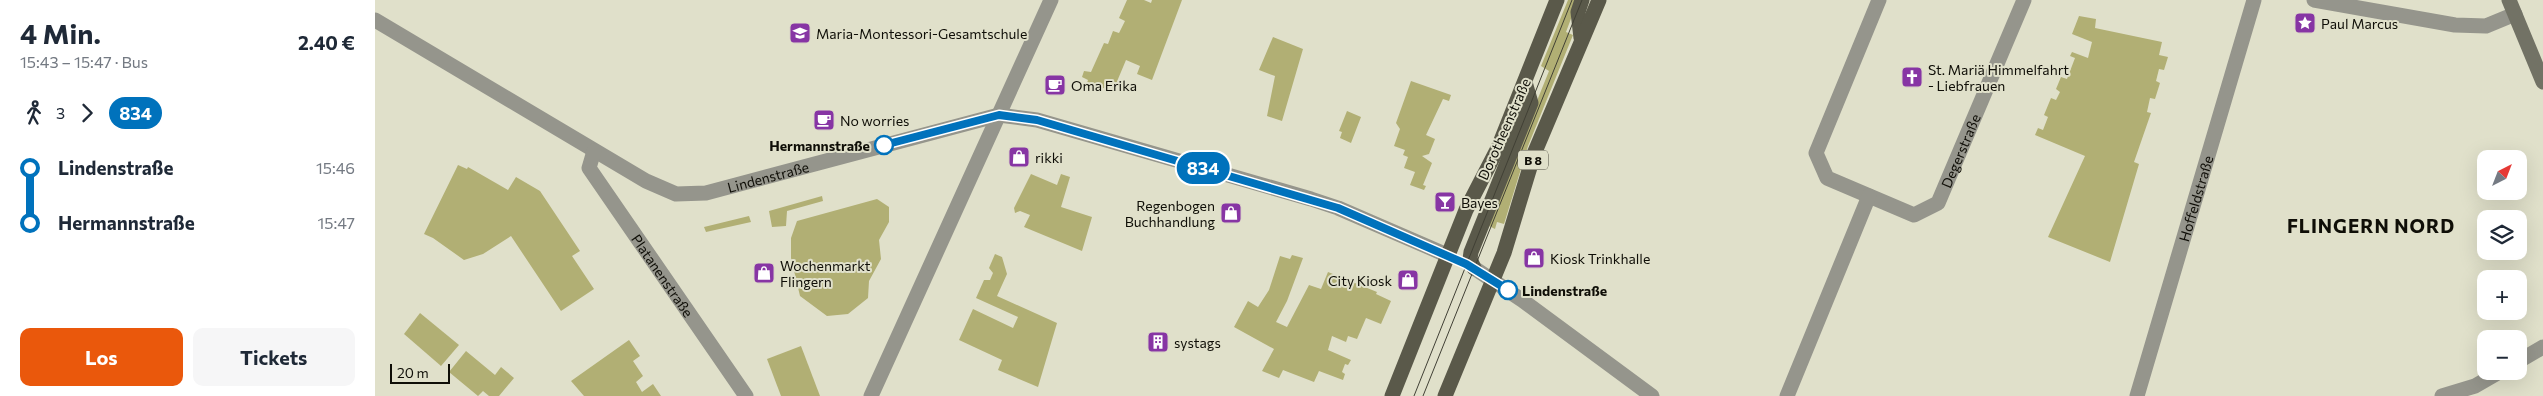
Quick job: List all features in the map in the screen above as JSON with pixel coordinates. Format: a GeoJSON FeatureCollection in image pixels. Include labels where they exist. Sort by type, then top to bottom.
{"type":"FeatureCollection","features":[{"type":"Feature","properties":{"kind":"main road","name":"Dorotheenstraße"},"geometry":{"type":"LineString","coordinates":[[1392,396],[1466,210],[1498,148],[1557,0]]}},
{"type":"Feature","properties":{"kind":"main road"},"geometry":{"type":"LineString","coordinates":[[1581,40],[1578,12],[1583,0]]}},
{"type":"Feature","properties":{"kind":"main road","name":"B 8"},"geometry":{"type":"LineString","coordinates":[[1445,396],[1520,206],[1535,154],[1599,0]]}},
{"type":"Feature","properties":{"kind":"main road"},"geometry":{"type":"LineString","coordinates":[[2509,0],[2543,82]]}},
{"type":"Feature","properties":{"kind":"main road"},"geometry":{"type":"LineString","coordinates":[[1474,268],[1470,259],[1471,252],[1531,103],[1525,82]]}},
{"type":"Feature","properties":{"kind":"street"},"geometry":{"type":"LineString","coordinates":[[871,396],[1051,0]]}},
{"type":"Feature","properties":{"kind":"street","name":"Degerstraße"},"geometry":{"type":"LineString","coordinates":[[1879,0],[1816,152],[1827,178],[1914,215],[1938,202],[2024,0]]}},
{"type":"Feature","properties":{"kind":"street","name":"Hoffeldstraße"},"geometry":{"type":"LineString","coordinates":[[2137,396],[2254,0]]}},
{"type":"Feature","properties":{"kind":"street"},"geometry":{"type":"LineString","coordinates":[[2314,0],[2455,24],[2486,26],[2515,14]]}},
{"type":"Feature","properties":{"kind":"street","name":"Lindenstraße"},"geometry":{"type":"LineString","coordinates":[[375,20],[646,181],[677,194],[706,192],[999,115],[1037,120],[1311,199],[1338,208],[1449,256]]}},
{"type":"Feature","properties":{"kind":"street","name":"Platanenstraße"},"geometry":{"type":"LineString","coordinates":[[594,150],[589,168],[746,396]]}},
{"type":"Feature","properties":{"kind":"street"},"geometry":{"type":"LineString","coordinates":[[1787,396],[1869,196]]}},
{"type":"Feature","properties":{"kind":"street"},"geometry":{"type":"LineString","coordinates":[[1474,268],[1492,279],[1652,396]]}},
{"type":"Feature","properties":{"kind":"street"},"geometry":{"type":"LineString","coordinates":[[2527,356],[2543,347]]}},
{"type":"Feature","properties":{"kind":"street"},"geometry":{"type":"LineString","coordinates":[[2442,396],[2475,386],[2485,380]]}},
{"type":"Feature","properties":{"kind":"shaded area"},"geometry":{"type":"Polygon","coordinates":[[[1127,0],[1144,0],[1151,3],[1152,0],[1182,0],[1152,80],[1137,74],[1140,66],[1126,60],[1113,91],[1087,83],[1088,80],[1082,77],[1084,71],[1091,72],[1104,43],[1108,44],[1113,31],[1119,33],[1125,21],[1119,18],[1127,0]]]}},
{"type":"Feature","properties":{"kind":"shaded area"},"geometry":{"type":"Polygon","coordinates":[[[1568,0],[1578,0],[1566,32],[1573,35],[1528,146],[1504,224],[1497,222],[1495,229],[1487,225],[1549,71],[1541,66],[1568,0]]]}},
{"type":"Feature","properties":{"kind":"shaded area"},"geometry":{"type":"Polygon","coordinates":[[[2079,16],[2096,19],[2095,28],[2162,42],[2159,55],[2168,57],[2164,70],[2159,69],[2156,81],[2160,83],[2155,99],[2150,98],[2147,112],[2151,113],[2134,162],[2139,164],[2110,262],[2048,237],[2085,156],[2035,135],[2038,128],[2043,130],[2048,117],[2044,115],[2051,98],[2056,100],[2060,92],[2056,89],[2061,77],[2067,79],[2075,58],[2070,56],[2072,52],[2088,58],[2092,42],[2072,34],[2079,16]]]}},
{"type":"Feature","properties":{"kind":"shaded area"},"geometry":{"type":"Polygon","coordinates":[[[1273,37],[1303,49],[1282,121],[1267,116],[1275,76],[1259,70],[1273,37]]]}},
{"type":"Feature","properties":{"kind":"shaded area"},"geometry":{"type":"Polygon","coordinates":[[[1411,81],[1451,95],[1449,101],[1443,99],[1426,135],[1435,139],[1429,154],[1422,156],[1432,163],[1423,185],[1426,186],[1424,190],[1410,185],[1415,172],[1404,168],[1408,157],[1403,155],[1405,150],[1394,146],[1400,129],[1396,123],[1411,81]]]}},
{"type":"Feature","properties":{"kind":"shaded area"},"geometry":{"type":"Polygon","coordinates":[[[1347,111],[1361,117],[1351,143],[1340,138],[1342,132],[1339,131],[1347,111]]]}},
{"type":"Feature","properties":{"kind":"shaded area"},"geometry":{"type":"Polygon","coordinates":[[[458,165],[467,169],[468,167],[508,190],[516,177],[540,191],[580,251],[572,256],[594,289],[561,311],[511,236],[483,254],[464,260],[433,238],[424,234],[458,165]]]}},
{"type":"Feature","properties":{"kind":"shaded area"},"geometry":{"type":"Polygon","coordinates":[[[1031,174],[1057,185],[1061,174],[1070,177],[1061,207],[1092,217],[1082,251],[1024,227],[1030,215],[1020,211],[1015,213],[1014,208],[1031,174]]]}},
{"type":"Feature","properties":{"kind":"shaded area"},"geometry":{"type":"Polygon","coordinates":[[[822,196],[823,201],[787,211],[786,226],[772,227],[769,211],[822,196]]]}},
{"type":"Feature","properties":{"kind":"shaded area"},"geometry":{"type":"Polygon","coordinates":[[[877,199],[889,207],[889,222],[879,240],[881,259],[869,281],[868,298],[848,314],[827,316],[800,296],[791,258],[791,238],[797,221],[877,199]]]}},
{"type":"Feature","properties":{"kind":"shaded area"},"geometry":{"type":"Polygon","coordinates":[[[749,216],[751,222],[706,232],[704,227],[749,216]]]}},
{"type":"Feature","properties":{"kind":"shaded area"},"geometry":{"type":"Polygon","coordinates":[[[995,254],[1002,257],[1007,274],[997,296],[1057,323],[1038,387],[998,370],[1002,360],[959,340],[973,309],[1013,328],[1018,317],[976,298],[984,280],[990,280],[993,273],[989,268],[995,254]]]}},
{"type":"Feature","properties":{"kind":"shaded area"},"geometry":{"type":"Polygon","coordinates":[[[1292,255],[1303,258],[1287,301],[1276,322],[1287,327],[1309,285],[1321,289],[1328,272],[1377,292],[1376,294],[1391,301],[1381,324],[1366,318],[1357,339],[1348,336],[1346,342],[1332,336],[1328,350],[1351,360],[1348,365],[1345,364],[1342,372],[1345,374],[1343,380],[1319,371],[1314,382],[1283,370],[1279,378],[1262,371],[1274,349],[1234,327],[1248,301],[1258,307],[1269,290],[1280,256],[1290,259],[1292,255]]]}},
{"type":"Feature","properties":{"kind":"shaded area"},"geometry":{"type":"Polygon","coordinates":[[[420,313],[459,345],[441,366],[404,334],[420,313]]]}},
{"type":"Feature","properties":{"kind":"shaded area"},"geometry":{"type":"Polygon","coordinates":[[[629,340],[640,356],[633,361],[643,376],[636,382],[642,392],[653,384],[661,396],[584,396],[571,381],[629,340]]]}},
{"type":"Feature","properties":{"kind":"shaded area"},"geometry":{"type":"Polygon","coordinates":[[[801,346],[820,396],[781,396],[767,359],[801,346]]]}},
{"type":"Feature","properties":{"kind":"shaded area"},"geometry":{"type":"Polygon","coordinates":[[[466,351],[495,375],[501,367],[514,378],[499,396],[489,396],[483,391],[478,396],[449,372],[466,351]]]}},
{"type":"Feature","properties":{"kind":"tram line"},"geometry":{"type":"LineString","coordinates":[[1414,396],[1572,0]]}},
{"type":"Feature","properties":{"kind":"tram line"},"geometry":{"type":"LineString","coordinates":[[1423,396],[1582,0]]}},
{"type":"Feature","properties":{"kind":"bus line","name":"834"},"geometry":{"type":"LineString","coordinates":[[884,145],[999,115],[1037,120],[1274,187],[1338,208],[1466,264],[1508,290]]}},
{"type":"Feature","properties":{"kind":"place","name":"Paul Marcus"},"geometry":{"type":"Point","coordinates":[2305,23]}},
{"type":"Feature","properties":{"kind":"place","name":"Maria-Montessori-Gesamtschule"},"geometry":{"type":"Point","coordinates":[800,33]}},
{"type":"Feature","properties":{"kind":"place","name":"St. Mariä Himmelfahrt - Liebfrauen"},"geometry":{"type":"Point","coordinates":[1912,77]}},
{"type":"Feature","properties":{"kind":"place","name":"Oma Erika"},"geometry":{"type":"Point","coordinates":[1055,85]}},
{"type":"Feature","properties":{"kind":"place","name":"No worries"},"geometry":{"type":"Point","coordinates":[824,120]}},
{"type":"Feature","properties":{"kind":"place","name":"Hermannstraße"},"geometry":{"type":"Point","coordinates":[884,145]}},
{"type":"Feature","properties":{"kind":"place","name":"rikki"},"geometry":{"type":"Point","coordinates":[1019,157]}},
{"type":"Feature","properties":{"kind":"place","name":"Bayes"},"geometry":{"type":"Point","coordinates":[1445,202]}},
{"type":"Feature","properties":{"kind":"place","name":"Regenbogen Buchhandlung"},"geometry":{"type":"Point","coordinates":[1231,213]}},
{"type":"Feature","properties":{"kind":"place","name":"Kiosk Trinkhalle"},"geometry":{"type":"Point","coordinates":[1534,258]}},
{"type":"Feature","properties":{"kind":"place","name":"Wochenmarkt Flingern"},"geometry":{"type":"Point","coordinates":[764,273]}},
{"type":"Feature","properties":{"kind":"place","name":"City Kiosk"},"geometry":{"type":"Point","coordinates":[1408,280]}},
{"type":"Feature","properties":{"kind":"place","name":"Lindenstraße"},"geometry":{"type":"Point","coordinates":[1508,290]}},
{"type":"Feature","properties":{"kind":"place","name":"systags"},"geometry":{"type":"Point","coordinates":[1158,342]}},
{"type":"Feature","properties":{"kind":"district","name":"FLINGERN NORD"},"geometry":{"type":"Point","coordinates":[2371,225]}}]}
